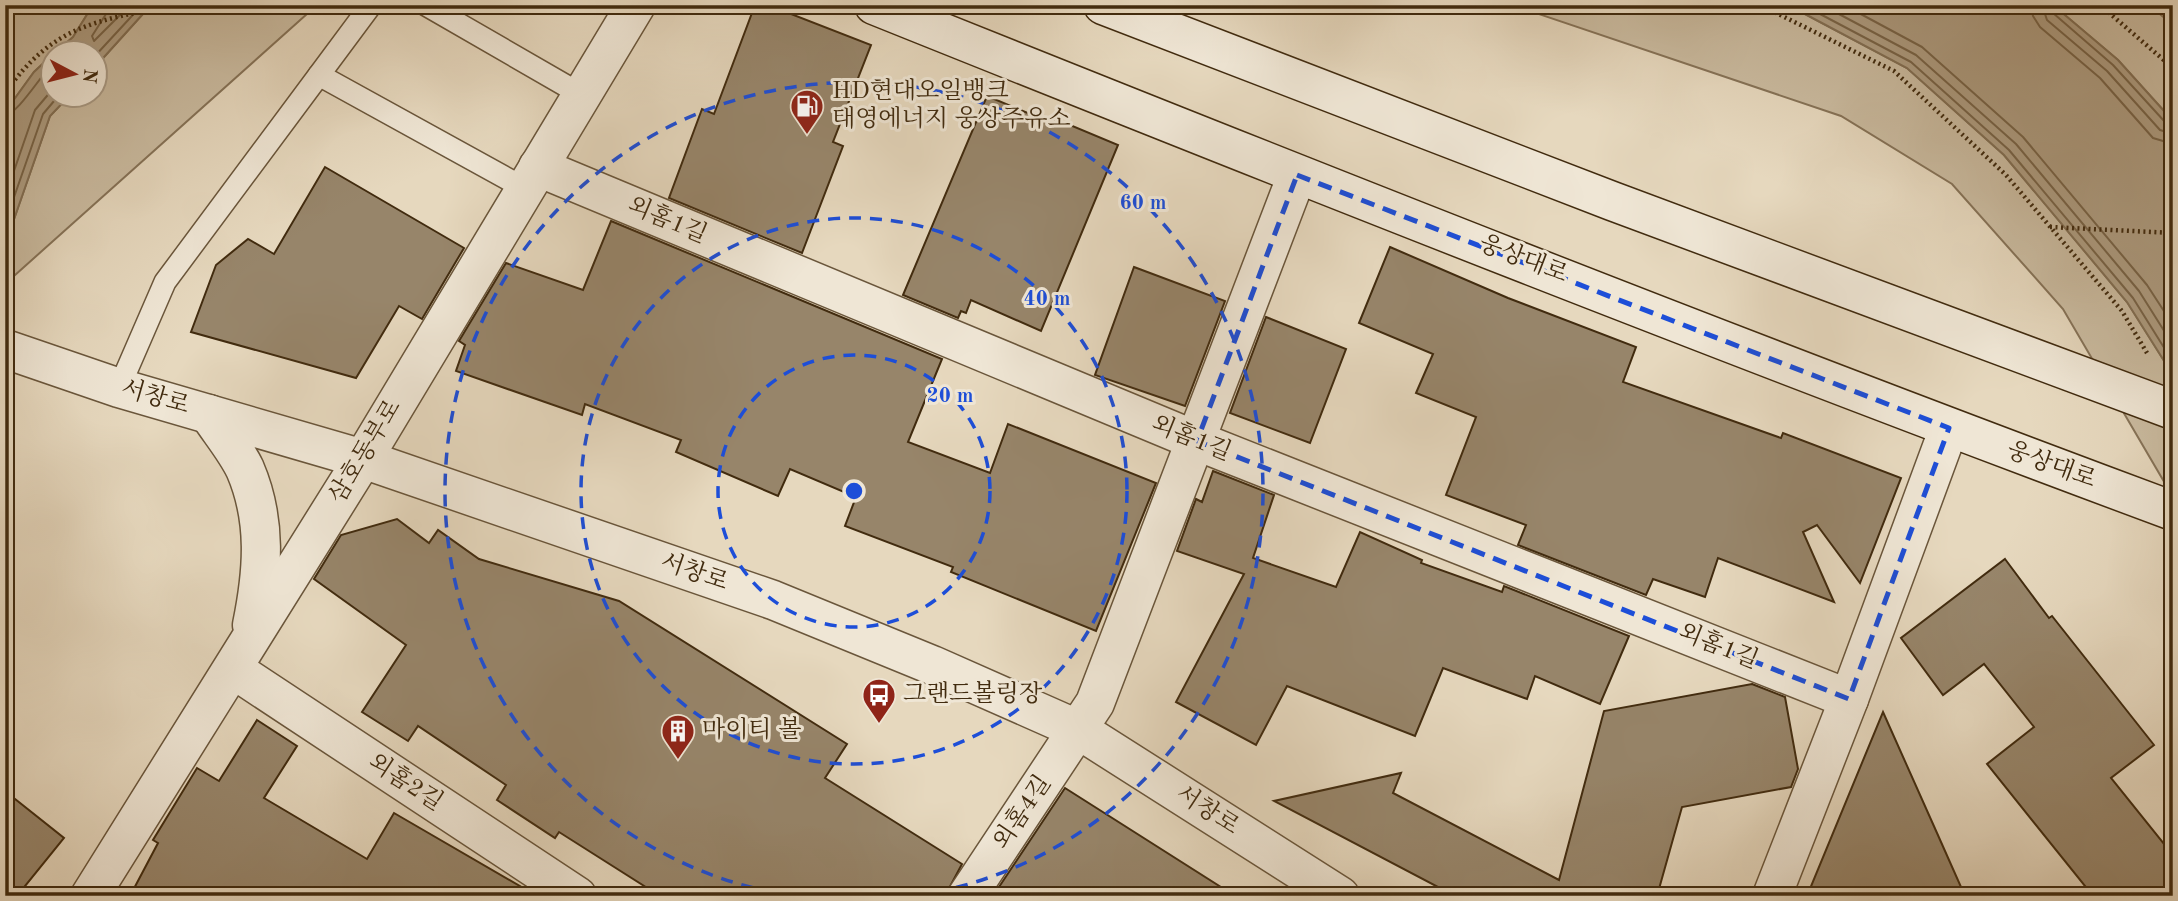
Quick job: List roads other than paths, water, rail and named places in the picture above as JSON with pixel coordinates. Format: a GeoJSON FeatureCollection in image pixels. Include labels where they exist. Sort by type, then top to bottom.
{"type":"FeatureCollection","features":[{"type":"Feature","properties":{"kind":"street","name":"삼호동부로"},"geometry":{"type":"LineString","coordinates":[[90,896],[363,459],[636,5]]}},
{"type":"Feature","properties":{"kind":"street","name":"웅상대로"},"geometry":{"type":"LineString","coordinates":[[874,5],[1297,175],[1949,428],[2173,511]]}},
{"type":"Feature","properties":{"kind":"street"},"geometry":{"type":"LineString","coordinates":[[1103,5],[1612,201],[2173,410]]}},
{"type":"Feature","properties":{"kind":"street","name":"외홈4길"},"geometry":{"type":"LineString","coordinates":[[967,896],[1095,703],[1297,175]]}},
{"type":"Feature","properties":{"kind":"street","name":"외홈1길"},"geometry":{"type":"LineString","coordinates":[[531,178],[1849,699]]}},
{"type":"Feature","properties":{"kind":"street","name":"서창로"},"geometry":{"type":"LineString","coordinates":[[5,349],[107,384],[363,459],[773,600],[932,665],[1079,730],[1339,896]]}},
{"type":"Feature","properties":{"kind":"street"},"geometry":{"type":"LineString","coordinates":[[209,414],[244,467],[259,510],[262,552],[240,658]]}},
{"type":"Feature","properties":{"kind":"street"},"geometry":{"type":"LineString","coordinates":[[1772,896],[1849,699],[1949,428]]}},
{"type":"Feature","properties":{"kind":"street","name":"외홈2길"},"geometry":{"type":"LineString","coordinates":[[240,658],[559,891]]}},
{"type":"Feature","properties":{"kind":"lane"},"geometry":{"type":"LineString","coordinates":[[107,384],[165,282],[371,5]]}},
{"type":"Feature","properties":{"kind":"lane"},"geometry":{"type":"LineString","coordinates":[[426,5],[582,94]]}},
{"type":"Feature","properties":{"kind":"lane"},"geometry":{"type":"LineString","coordinates":[[319,75],[531,178]]}},
{"type":"Feature","properties":{"kind":"water"},"geometry":{"type":"Polygon","coordinates":[[[93,5],[151,5],[108,53],[108,38],[73,37],[93,5]]]}},
{"type":"Feature","properties":{"kind":"water"},"geometry":{"type":"Polygon","coordinates":[[[1788,5],[2053,5],[2118,60],[2173,121],[2173,375],[2127,302],[2004,155],[1907,68],[1788,5]]]}},
{"type":"Feature","properties":{"kind":"water"},"geometry":{"type":"Polygon","coordinates":[[[38,68],[38,108],[58,108],[50,116],[5,245],[5,112],[38,68]]]}},
{"type":"Feature","properties":{"kind":"place","name":"HD현대오일뱅크 태영에너지 웅상주유소"},"geometry":{"type":"Point","coordinates":[807,136]}},
{"type":"Feature","properties":{"kind":"place","name":"그랜드볼링장"},"geometry":{"type":"Point","coordinates":[879,725]}},
{"type":"Feature","properties":{"kind":"place","name":"마이티 볼"},"geometry":{"type":"Point","coordinates":[678,761]}}]}
